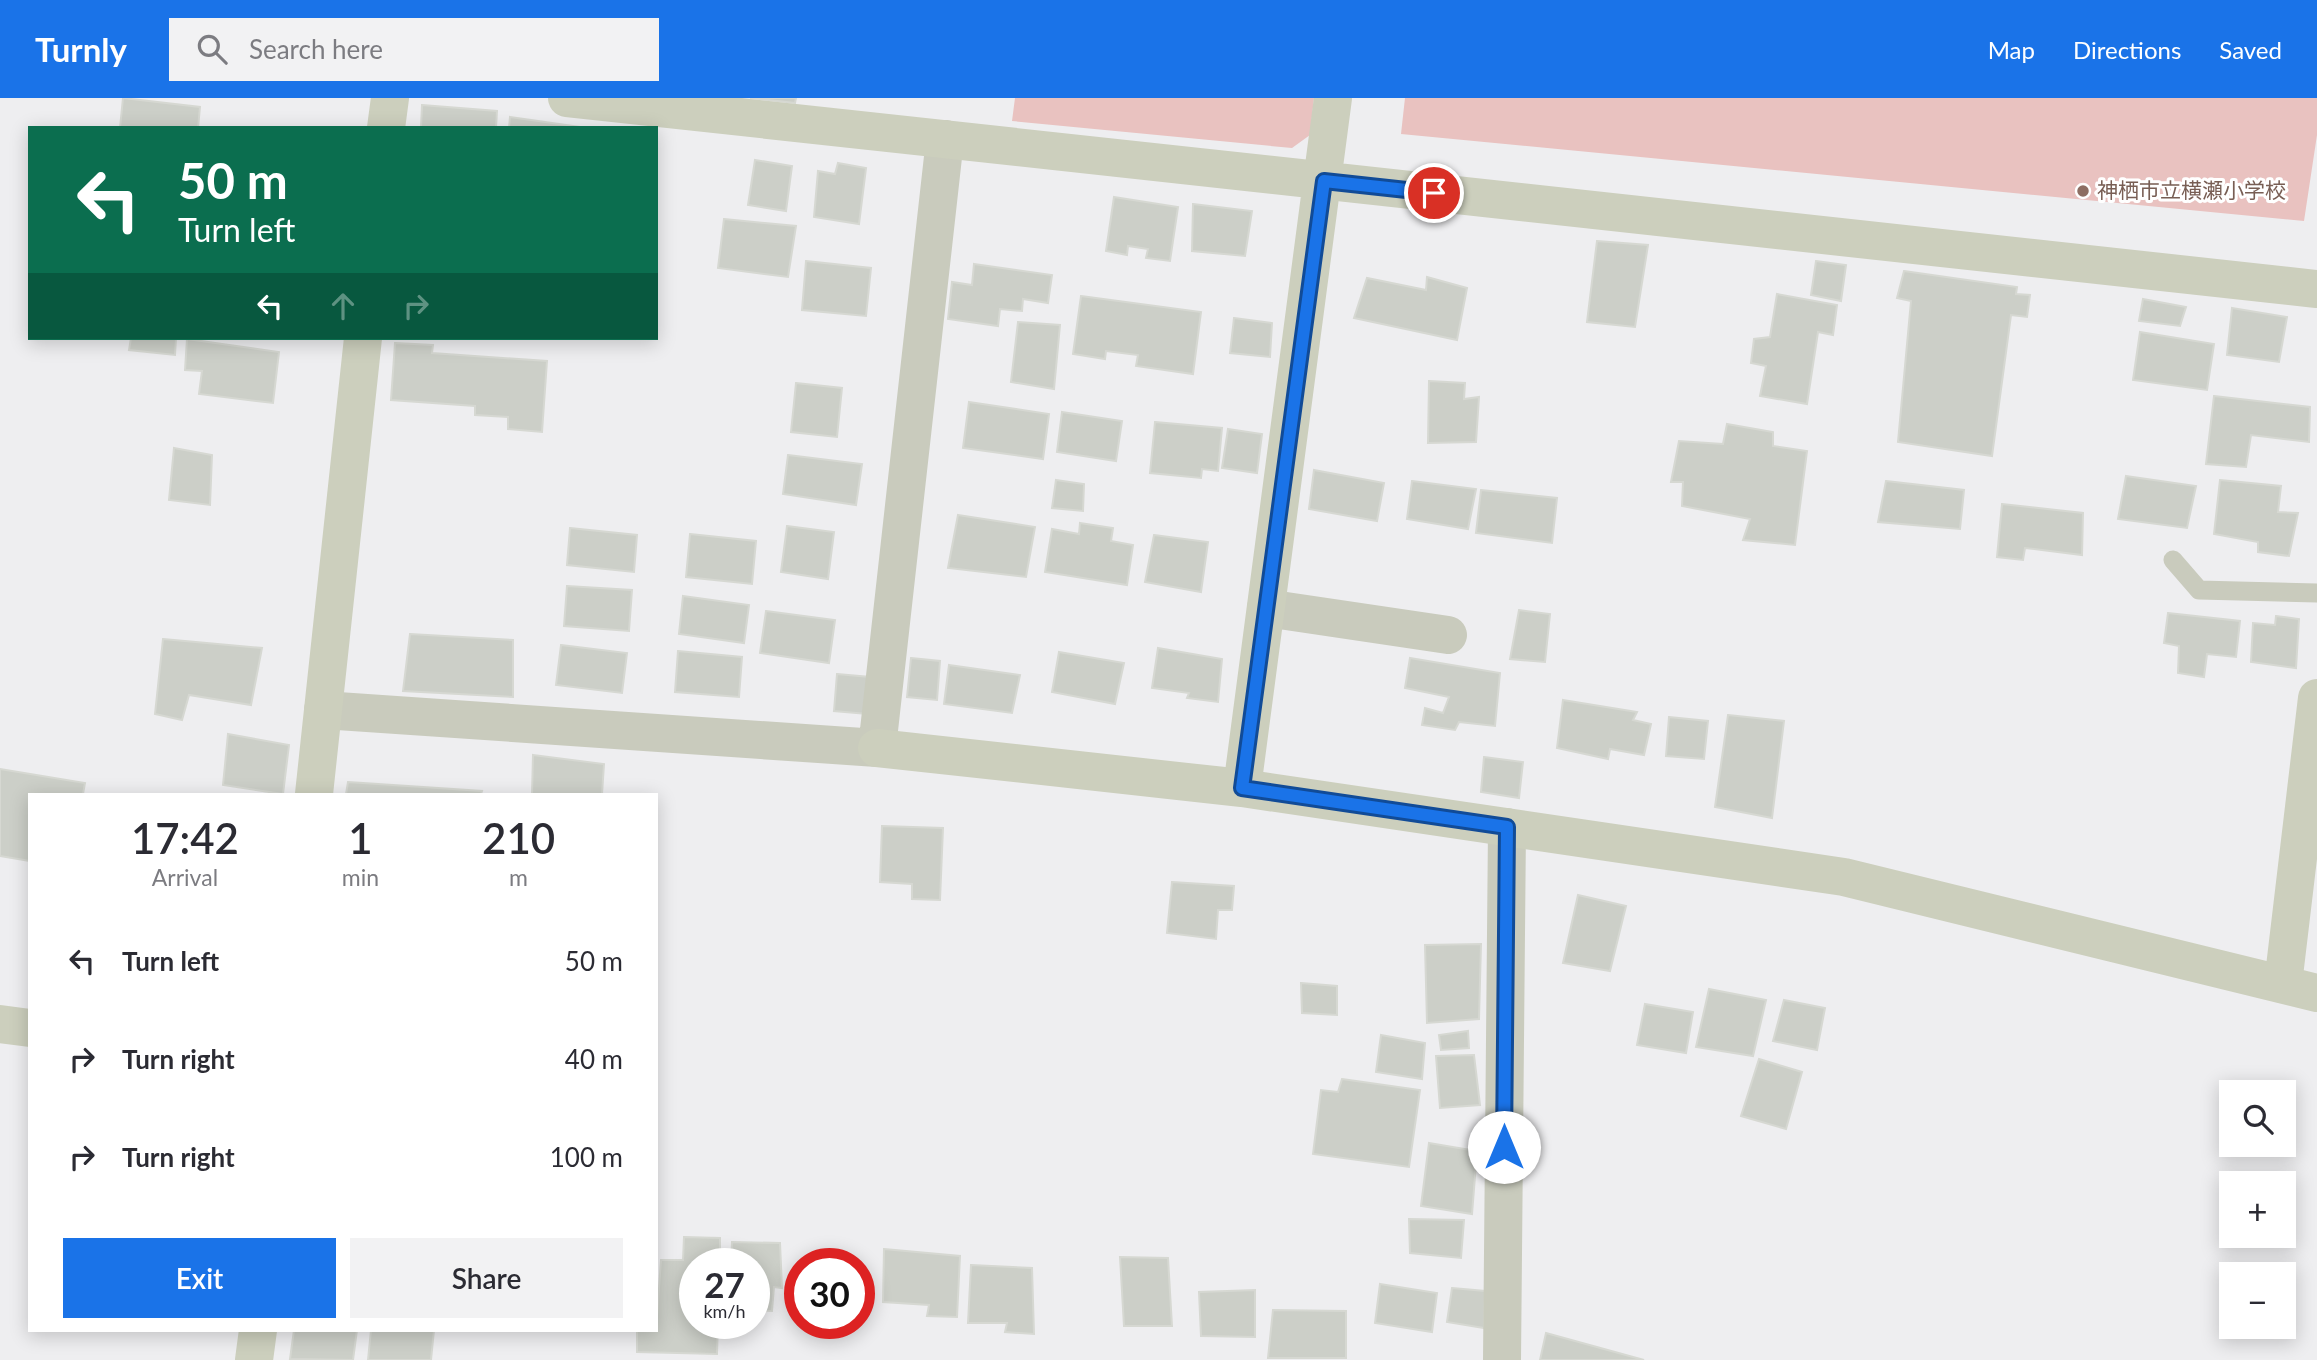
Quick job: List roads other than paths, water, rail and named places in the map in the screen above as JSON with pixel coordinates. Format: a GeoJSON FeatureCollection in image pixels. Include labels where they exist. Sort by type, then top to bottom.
{"type":"FeatureCollection","features":[{"type":"Feature","properties":{"kind":"street"},"geometry":{"type":"LineString","coordinates":[[386,126],[390,98]]}},
{"type":"Feature","properties":{"kind":"street"},"geometry":{"type":"LineString","coordinates":[[567,98],[2317,289]]}},
{"type":"Feature","properties":{"kind":"street"},"geometry":{"type":"LineString","coordinates":[[1242,788],[1333,98]]}},
{"type":"Feature","properties":{"kind":"street"},"geometry":{"type":"LineString","coordinates":[[877,748],[945,139]]}},
{"type":"Feature","properties":{"kind":"street"},"geometry":{"type":"LineString","coordinates":[[314,793],[363,340]]}},
{"type":"Feature","properties":{"kind":"street"},"geometry":{"type":"LineString","coordinates":[[1266,608],[1448,635]]}},
{"type":"Feature","properties":{"kind":"street"},"geometry":{"type":"LineString","coordinates":[[323,710],[877,748],[1242,788],[1844,877],[2300,988],[2317,698]]}},
{"type":"Feature","properties":{"kind":"street"},"geometry":{"type":"LineString","coordinates":[[1502,1360],[1507,827]]}},
{"type":"Feature","properties":{"kind":"street"},"geometry":{"type":"LineString","coordinates":[[0,1024],[28,1028]]}},
{"type":"Feature","properties":{"kind":"street"},"geometry":{"type":"LineString","coordinates":[[254,1360],[258,1332]]}},
{"type":"Feature","properties":{"kind":"lane"},"geometry":{"type":"LineString","coordinates":[[2173,560],[2199,590],[2317,593]]}},
{"type":"Feature","properties":{"kind":"place","name":"神栖市立横瀬小学校"},"geometry":{"type":"Point","coordinates":[2083,191]}}]}
